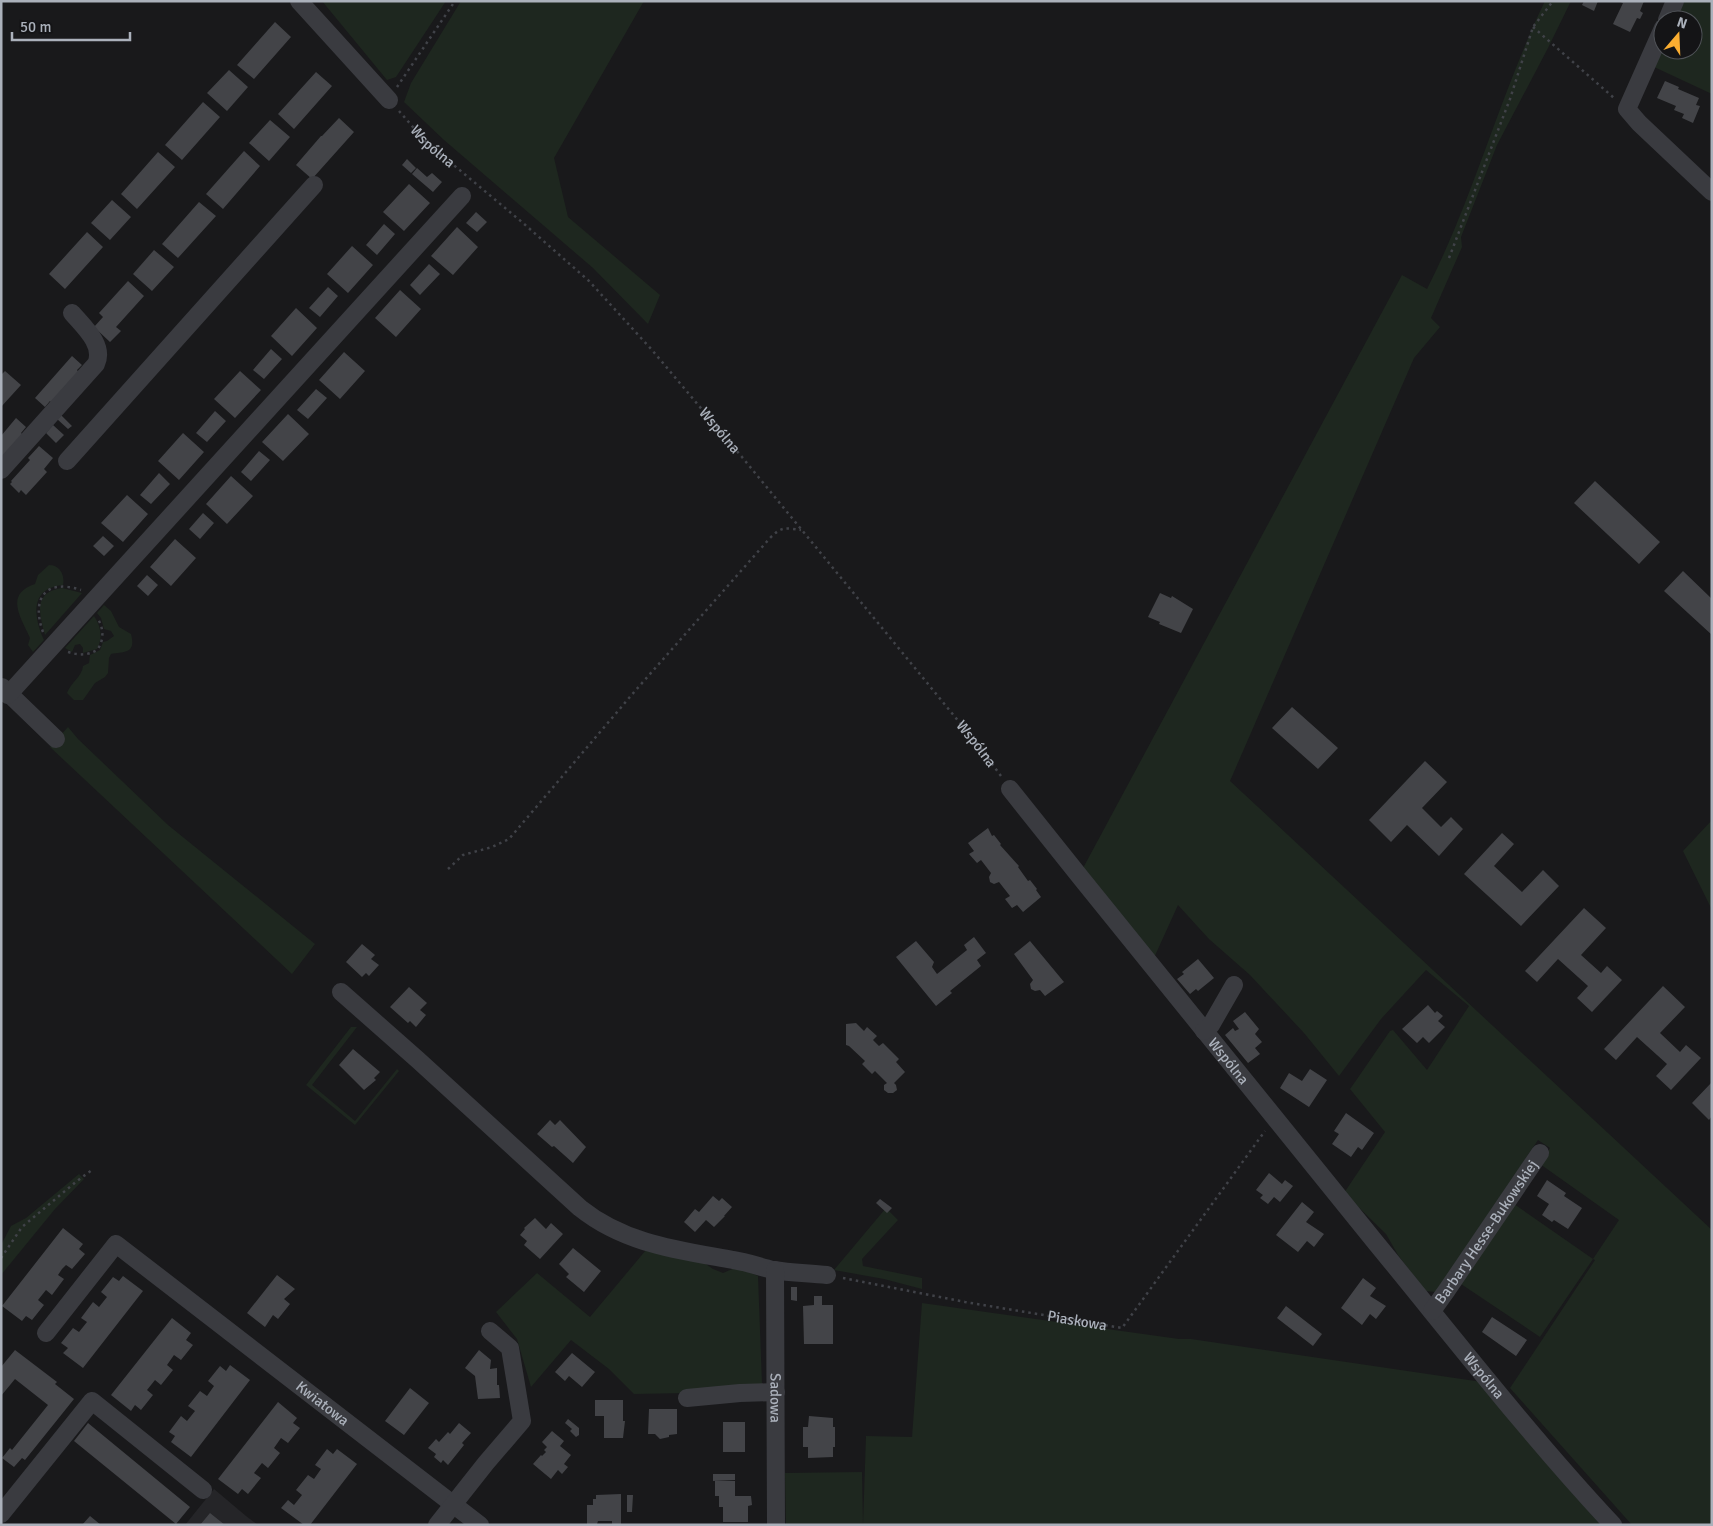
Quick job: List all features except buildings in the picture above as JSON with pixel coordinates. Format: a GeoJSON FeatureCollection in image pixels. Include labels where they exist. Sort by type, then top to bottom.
{"type":"FeatureCollection","features":[{"type":"Feature","properties":{"kind":"street"},"geometry":{"type":"LineString","coordinates":[[300,1],[389,100]]}},
{"type":"Feature","properties":{"kind":"street"},"geometry":{"type":"LineString","coordinates":[[1653,50],[1627,109],[1639,123],[1712,192]]}},
{"type":"Feature","properties":{"kind":"street"},"geometry":{"type":"LineString","coordinates":[[67,461],[314,185]]}},
{"type":"Feature","properties":{"kind":"street"},"geometry":{"type":"LineString","coordinates":[[56,739],[5,691],[54,646],[462,196]]}},
{"type":"Feature","properties":{"kind":"street"},"geometry":{"type":"LineString","coordinates":[[1,470],[96,364],[98,359],[97,351],[92,336],[72,313]]}},
{"type":"Feature","properties":{"kind":"street","name":"Wspólna"},"geometry":{"type":"LineString","coordinates":[[1010,789],[1274,1118],[1571,1480],[1612,1525]]}},
{"type":"Feature","properties":{"kind":"street"},"geometry":{"type":"LineString","coordinates":[[1204,1031],[1211,1025],[1234,985]]}},
{"type":"Feature","properties":{"kind":"street"},"geometry":{"type":"LineString","coordinates":[[341,992],[440,1079],[580,1208],[601,1223],[648,1243],[751,1263],[774,1270],[827,1275]]}},
{"type":"Feature","properties":{"kind":"street","name":"Barbary Hesse-Bukowskiej"},"geometry":{"type":"LineString","coordinates":[[1432,1311],[1540,1153]]}},
{"type":"Feature","properties":{"kind":"street","name":"Kwiatowa"},"geometry":{"type":"LineString","coordinates":[[46,1333],[116,1244],[480,1525]]}},
{"type":"Feature","properties":{"kind":"street","name":"Sadowa"},"geometry":{"type":"LineString","coordinates":[[774,1270],[776,1525]]}},
{"type":"Feature","properties":{"kind":"street"},"geometry":{"type":"LineString","coordinates":[[437,1525],[522,1421],[510,1348],[490,1331]]}},
{"type":"Feature","properties":{"kind":"street"},"geometry":{"type":"LineString","coordinates":[[687,1398],[776,1392]]}},
{"type":"Feature","properties":{"kind":"street"},"geometry":{"type":"LineString","coordinates":[[1,1514],[92,1401],[202,1490]]}},
{"type":"Feature","properties":{"kind":"path"},"geometry":{"type":"LineString","coordinates":[[389,100],[455,1]]}},
{"type":"Feature","properties":{"kind":"path"},"geometry":{"type":"LineString","coordinates":[[1449,258],[1510,99],[1533,27],[1553,1]]}},
{"type":"Feature","properties":{"kind":"path"},"geometry":{"type":"LineString","coordinates":[[1533,27],[1627,109]]}},
{"type":"Feature","properties":{"kind":"path","name":"Wspólna"},"geometry":{"type":"LineString","coordinates":[[389,100],[426,142],[523,223],[588,281],[652,350],[978,745],[1010,789]]}},
{"type":"Feature","properties":{"kind":"path"},"geometry":{"type":"LineString","coordinates":[[448,869],[463,855],[510,840],[635,691],[778,529],[802,530]]}},
{"type":"Feature","properties":{"kind":"path"},"geometry":{"type":"LineString","coordinates":[[62,586],[84,592],[101,622],[103,631],[101,644],[97,650],[88,654],[76,655],[54,646],[45,638],[40,624],[38,608],[42,596],[53,588],[62,586]]}},
{"type":"Feature","properties":{"kind":"path","name":"Piaskowa"},"geometry":{"type":"LineString","coordinates":[[827,1275],[965,1302],[1122,1328],[1274,1118]]}},
{"type":"Feature","properties":{"kind":"path"},"geometry":{"type":"LineString","coordinates":[[1,1258],[22,1228],[92,1170]]}},
{"type":"Feature","properties":{"kind":"shaded area"},"geometry":{"type":"Polygon","coordinates":[[[322,1],[446,1],[396,77],[387,80],[322,1]]]}},
{"type":"Feature","properties":{"kind":"shaded area"},"geometry":{"type":"Polygon","coordinates":[[[461,1],[644,1],[554,158],[568,217],[660,295],[648,324],[593,268],[444,140],[404,102],[411,83],[461,1]]]}},
{"type":"Feature","properties":{"kind":"shaded area"},"geometry":{"type":"Polygon","coordinates":[[[1545,1],[1571,1],[1497,145],[1461,237],[1462,247],[1431,318],[1440,327],[1414,358],[1230,781],[1712,1230],[1712,1525],[1632,1525],[1510,1388],[1595,1260],[1593,1259],[1619,1220],[1540,1164],[1550,1148],[1538,1140],[1436,1292],[1425,1291],[1398,1255],[1386,1234],[1344,1193],[1385,1132],[1350,1089],[1390,1031],[1393,1030],[1427,1070],[1469,1006],[1426,970],[1381,1019],[1339,1076],[1304,1033],[1250,975],[1209,939],[1178,905],[1153,960],[1082,870],[1402,275],[1427,289],[1459,218],[1514,72],[1545,1]]]}},
{"type":"Feature","properties":{"kind":"shaded area"},"geometry":{"type":"Polygon","coordinates":[[[1681,1],[1712,1],[1712,94],[1652,66],[1655,60],[1703,60],[1703,10],[1677,10],[1681,1]]]}},
{"type":"Feature","properties":{"kind":"shaded area"},"geometry":{"type":"Polygon","coordinates":[[[49,565],[53,565],[61,571],[63,585],[52,587],[40,597],[36,613],[44,640],[33,652],[28,645],[30,638],[19,615],[17,600],[26,588],[35,584],[38,575],[49,565]]]}},
{"type":"Feature","properties":{"kind":"shaded area"},"geometry":{"type":"Polygon","coordinates":[[[62,588],[82,593],[45,635],[40,612],[42,599],[53,590],[62,588]]]}},
{"type":"Feature","properties":{"kind":"shaded area"},"geometry":{"type":"Polygon","coordinates":[[[104,605],[111,611],[119,627],[131,634],[132,645],[125,652],[111,654],[108,673],[105,677],[95,683],[83,700],[74,700],[67,693],[81,673],[83,666],[89,663],[90,655],[100,650],[103,642],[114,636],[111,631],[104,629],[101,618],[97,613],[104,605]]]}},
{"type":"Feature","properties":{"kind":"shaded area"},"geometry":{"type":"Polygon","coordinates":[[[94,616],[100,632],[100,641],[97,649],[83,653],[83,648],[80,644],[75,645],[72,652],[65,648],[94,616]]]}},
{"type":"Feature","properties":{"kind":"shaded area"},"geometry":{"type":"Polygon","coordinates":[[[68,727],[78,739],[168,825],[315,944],[292,974],[50,747],[68,727]]]}},
{"type":"Feature","properties":{"kind":"shaded area"},"geometry":{"type":"Polygon","coordinates":[[[1712,820],[1712,910],[1683,851],[1712,820]]]}},
{"type":"Feature","properties":{"kind":"shaded area"},"geometry":{"type":"Polygon","coordinates":[[[351,1027],[357,1027],[312,1085],[355,1121],[397,1069],[399,1071],[355,1125],[306,1085],[351,1027]]]}},
{"type":"Feature","properties":{"kind":"shaded area"},"geometry":{"type":"Polygon","coordinates":[[[79,1174],[84,1179],[55,1209],[1,1275],[1,1245],[11,1226],[26,1218],[79,1174]]]}},
{"type":"Feature","properties":{"kind":"shaded area"},"geometry":{"type":"Polygon","coordinates":[[[1514,1204],[1593,1259],[1540,1337],[1461,1284],[1514,1204]]]}},
{"type":"Feature","properties":{"kind":"shaded area"},"geometry":{"type":"Polygon","coordinates":[[[886,1208],[898,1220],[862,1259],[863,1266],[922,1278],[922,1289],[884,1279],[834,1270],[886,1208]]]}},
{"type":"Feature","properties":{"kind":"shaded area"},"geometry":{"type":"Polygon","coordinates":[[[646,1250],[700,1260],[723,1273],[737,1267],[758,1276],[762,1384],[687,1393],[634,1394],[609,1369],[571,1340],[531,1387],[517,1339],[496,1312],[537,1273],[590,1317],[646,1250]]]}},
{"type":"Feature","properties":{"kind":"shaded area"},"geometry":{"type":"Polygon","coordinates":[[[922,1303],[1179,1339],[1191,1339],[1482,1382],[1574,1495],[1601,1525],[863,1525],[866,1436],[912,1437],[922,1303]]]}},
{"type":"Feature","properties":{"kind":"shaded area"},"geometry":{"type":"Polygon","coordinates":[[[862,1472],[863,1525],[786,1525],[785,1473],[862,1472]]]}},
{"type":"Feature","properties":{"kind":"shaded area"},"geometry":{"type":"Polygon","coordinates":[[[214,1489],[246,1516],[258,1525],[185,1525],[214,1489]]]}}]}
